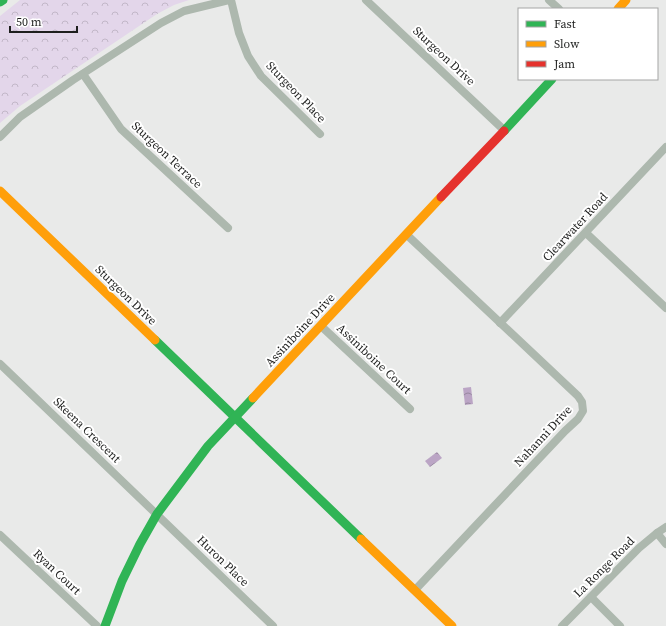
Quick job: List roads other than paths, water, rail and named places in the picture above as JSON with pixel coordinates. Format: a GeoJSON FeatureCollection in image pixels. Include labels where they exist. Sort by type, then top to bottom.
{"type":"FeatureCollection","features":[{"type":"Feature","properties":{"kind":"street"},"geometry":{"type":"LineString","coordinates":[[0,137],[20,117],[172,16],[184,11],[230,0]]}},
{"type":"Feature","properties":{"kind":"street","name":"Sturgeon Place"},"geometry":{"type":"LineString","coordinates":[[230,0],[239,33],[248,56],[261,76],[320,134]]}},
{"type":"Feature","properties":{"kind":"street","name":"Sturgeon Drive"},"geometry":{"type":"LineString","coordinates":[[366,0],[504,131]]}},
{"type":"Feature","properties":{"kind":"street"},"geometry":{"type":"LineString","coordinates":[[549,0],[558,8]]}},
{"type":"Feature","properties":{"kind":"street"},"geometry":{"type":"LineString","coordinates":[[619,8],[626,0]]}},
{"type":"Feature","properties":{"kind":"street","name":"Sturgeon Terrace"},"geometry":{"type":"LineString","coordinates":[[83,74],[121,129],[228,228]]}},
{"type":"Feature","properties":{"kind":"street","name":"Assiniboine Drive"},"geometry":{"type":"LineString","coordinates":[[105,626],[122,581],[157,514],[208,446],[551,80]]}},
{"type":"Feature","properties":{"kind":"street","name":"Clearwater Road"},"geometry":{"type":"LineString","coordinates":[[500,323],[666,147]]}},
{"type":"Feature","properties":{"kind":"street","name":"Sturgeon Drive"},"geometry":{"type":"LineString","coordinates":[[0,191],[234,417]]}},
{"type":"Feature","properties":{"kind":"street"},"geometry":{"type":"LineString","coordinates":[[586,233],[666,308]]}},
{"type":"Feature","properties":{"kind":"street","name":"Nahanni Drive"},"geometry":{"type":"LineString","coordinates":[[407,235],[578,396],[582,402],[583,411],[578,419],[415,590]]}},
{"type":"Feature","properties":{"kind":"street","name":"Assiniboine Court"},"geometry":{"type":"LineString","coordinates":[[321,326],[410,409]]}},
{"type":"Feature","properties":{"kind":"street","name":"Skeena Crescent"},"geometry":{"type":"LineString","coordinates":[[0,364],[157,514]]}},
{"type":"Feature","properties":{"kind":"street"},"geometry":{"type":"LineString","coordinates":[[234,417],[452,626]]}},
{"type":"Feature","properties":{"kind":"street","name":"Huron Place"},"geometry":{"type":"LineString","coordinates":[[157,514],[273,626]]}},
{"type":"Feature","properties":{"kind":"street","name":"La Ronge Road"},"geometry":{"type":"LineString","coordinates":[[562,626],[639,548],[657,533],[666,528]]}},
{"type":"Feature","properties":{"kind":"street"},"geometry":{"type":"LineString","coordinates":[[657,533],[666,544]]}},
{"type":"Feature","properties":{"kind":"street","name":"Ryan Court"},"geometry":{"type":"LineString","coordinates":[[0,535],[97,626]]}},
{"type":"Feature","properties":{"kind":"street"},"geometry":{"type":"LineString","coordinates":[[590,597],[620,626]]}},
{"type":"Feature","properties":{"kind":"water"},"geometry":{"type":"Polygon","coordinates":[[[471,387],[473,404],[465,405],[463,388],[471,387]]]}},
{"type":"Feature","properties":{"kind":"water"},"geometry":{"type":"Polygon","coordinates":[[[437,452],[442,458],[430,467],[425,461],[437,452]]]}}]}
